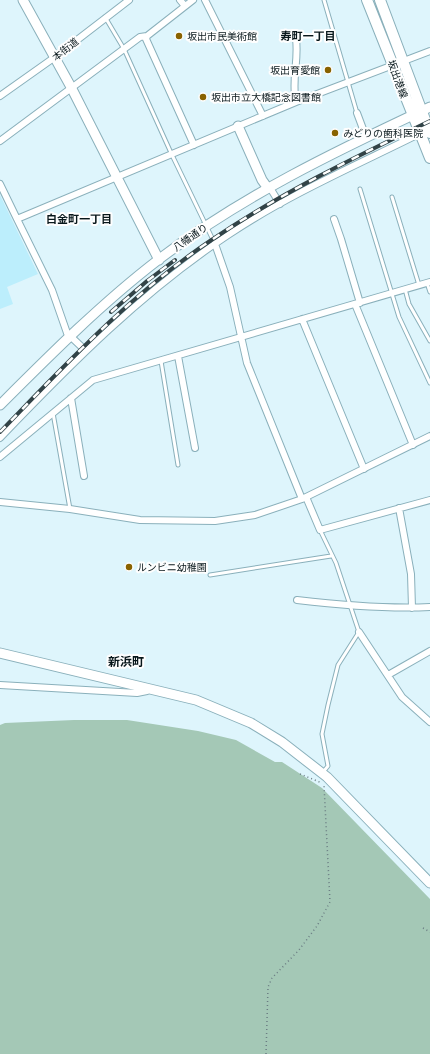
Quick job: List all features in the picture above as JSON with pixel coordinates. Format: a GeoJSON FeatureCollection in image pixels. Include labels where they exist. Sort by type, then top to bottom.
{"type":"FeatureCollection","features":[{"type":"Feature","properties":{"kind":"main road","name":"坂出港線"},"geometry":{"type":"LineString","coordinates":[[367,0],[421,111],[427,131],[430,158]]}},
{"type":"Feature","properties":{"kind":"main road","name":"坂出港線"},"geometry":{"type":"LineString","coordinates":[[380,0],[398,63]]}},
{"type":"Feature","properties":{"kind":"street"},"geometry":{"type":"LineString","coordinates":[[23,0],[71,87],[159,260]]}},
{"type":"Feature","properties":{"kind":"street"},"geometry":{"type":"LineString","coordinates":[[115,0],[120,7]]}},
{"type":"Feature","properties":{"kind":"street","name":"本街道"},"geometry":{"type":"LineString","coordinates":[[0,96],[55,57],[129,0]]}},
{"type":"Feature","properties":{"kind":"street"},"geometry":{"type":"LineString","coordinates":[[180,0],[185,6]]}},
{"type":"Feature","properties":{"kind":"street"},"geometry":{"type":"LineString","coordinates":[[0,141],[140,37],[147,36],[193,0]]}},
{"type":"Feature","properties":{"kind":"street"},"geometry":{"type":"LineString","coordinates":[[205,0],[263,116]]}},
{"type":"Feature","properties":{"kind":"street"},"geometry":{"type":"LineString","coordinates":[[147,36],[146,39],[194,145]]}},
{"type":"Feature","properties":{"kind":"street"},"geometry":{"type":"LineString","coordinates":[[296,39],[297,58],[293,80],[296,102]]}},
{"type":"Feature","properties":{"kind":"street"},"geometry":{"type":"LineString","coordinates":[[17,219],[118,178],[296,102],[430,51]]}},
{"type":"Feature","properties":{"kind":"street","name":"八幡通り"},"geometry":{"type":"LineString","coordinates":[[0,405],[71,337],[159,260],[207,225],[267,187],[421,111]]}},
{"type":"Feature","properties":{"kind":"street"},"geometry":{"type":"LineString","coordinates":[[357,113],[366,137]]}},
{"type":"Feature","properties":{"kind":"street"},"geometry":{"type":"LineString","coordinates":[[238,126],[262,180],[272,191],[280,204]]}},
{"type":"Feature","properties":{"kind":"street"},"geometry":{"type":"LineString","coordinates":[[0,438],[86,350],[122,317],[215,244],[280,204],[427,131]]}},
{"type":"Feature","properties":{"kind":"street"},"geometry":{"type":"LineString","coordinates":[[0,184],[52,290],[67,333],[86,350]]}},
{"type":"Feature","properties":{"kind":"street"},"geometry":{"type":"LineString","coordinates":[[334,219],[342,239],[358,304],[413,445]]}},
{"type":"Feature","properties":{"kind":"street"},"geometry":{"type":"LineString","coordinates":[[215,244],[230,287],[249,367],[304,498],[320,530],[430,500]]}},
{"type":"Feature","properties":{"kind":"street"},"geometry":{"type":"LineString","coordinates":[[0,458],[93,380],[429,283]]}},
{"type":"Feature","properties":{"kind":"street"},"geometry":{"type":"LineString","coordinates":[[302,319],[364,469]]}},
{"type":"Feature","properties":{"kind":"street"},"geometry":{"type":"LineString","coordinates":[[178,356],[194,448]]}},
{"type":"Feature","properties":{"kind":"street"},"geometry":{"type":"LineString","coordinates":[[71,398],[84,476]]}},
{"type":"Feature","properties":{"kind":"street"},"geometry":{"type":"LineString","coordinates":[[0,502],[70,509],[140,520],[215,521],[255,515],[304,498],[430,436]]}},
{"type":"Feature","properties":{"kind":"street"},"geometry":{"type":"LineString","coordinates":[[399,508],[411,574],[412,608]]}},
{"type":"Feature","properties":{"kind":"street"},"geometry":{"type":"LineString","coordinates":[[297,600],[350,605],[412,608],[430,607]]}},
{"type":"Feature","properties":{"kind":"street"},"geometry":{"type":"LineString","coordinates":[[359,632],[402,697],[430,722]]}},
{"type":"Feature","properties":{"kind":"street"},"geometry":{"type":"LineString","coordinates":[[388,675],[430,651]]}},
{"type":"Feature","properties":{"kind":"street"},"geometry":{"type":"LineString","coordinates":[[0,653],[196,700],[251,724],[282,742],[322,773],[430,883]]}},
{"type":"Feature","properties":{"kind":"street"},"geometry":{"type":"LineString","coordinates":[[0,685],[137,693],[147,691],[149,688]]}},
{"type":"Feature","properties":{"kind":"lane"},"geometry":{"type":"LineString","coordinates":[[324,0],[357,113]]}},
{"type":"Feature","properties":{"kind":"lane"},"geometry":{"type":"LineString","coordinates":[[105,17],[124,49],[172,155],[215,244]]}},
{"type":"Feature","properties":{"kind":"lane"},"geometry":{"type":"LineString","coordinates":[[360,189],[399,317],[430,383]]}},
{"type":"Feature","properties":{"kind":"lane"},"geometry":{"type":"LineString","coordinates":[[392,197],[419,285]]}},
{"type":"Feature","properties":{"kind":"lane"},"geometry":{"type":"LineString","coordinates":[[429,283],[430,292]]}},
{"type":"Feature","properties":{"kind":"lane"},"geometry":{"type":"LineString","coordinates":[[405,290],[409,304],[430,341]]}},
{"type":"Feature","properties":{"kind":"lane"},"geometry":{"type":"LineString","coordinates":[[161,360],[178,465]]}},
{"type":"Feature","properties":{"kind":"lane"},"geometry":{"type":"LineString","coordinates":[[54,413],[70,509]]}},
{"type":"Feature","properties":{"kind":"lane"},"geometry":{"type":"LineString","coordinates":[[320,530],[331,556],[336,563],[359,632],[338,665],[322,734],[328,766],[322,773]]}},
{"type":"Feature","properties":{"kind":"lane"},"geometry":{"type":"LineString","coordinates":[[210,575],[331,556]]}},
{"type":"Feature","properties":{"kind":"path"},"geometry":{"type":"LineString","coordinates":[[266,1054],[268,987],[272,978],[299,950],[317,926],[330,902],[324,780],[319,783],[300,774]]}},
{"type":"Feature","properties":{"kind":"path"},"geometry":{"type":"LineString","coordinates":[[423,928],[430,932]]}},
{"type":"Feature","properties":{"kind":"shaded area"},"geometry":{"type":"Polygon","coordinates":[[[0,195],[38,274],[7,287],[13,304],[0,309],[0,195]]]}},
{"type":"Feature","properties":{"kind":"green space"},"geometry":{"type":"Polygon","coordinates":[[[74,720],[127,720],[198,731],[236,740],[275,762],[282,762],[322,788],[430,899],[430,1054],[0,1054],[0,725],[5,723],[74,720]]]}},
{"type":"Feature","properties":{"kind":"railway"},"geometry":{"type":"LineString","coordinates":[[0,432],[100,331],[126,307],[153,284],[210,241],[263,207],[290,192],[346,162],[430,121]]}},
{"type":"Feature","properties":{"kind":"railway"},"geometry":{"type":"LineString","coordinates":[[111,312],[147,281],[175,260]]}},
{"type":"Feature","properties":{"kind":"place","name":"坂出市民美術館"},"geometry":{"type":"Point","coordinates":[179,36]}},
{"type":"Feature","properties":{"kind":"place","name":"坂出育愛館"},"geometry":{"type":"Point","coordinates":[328,70]}},
{"type":"Feature","properties":{"kind":"place","name":"坂出市立大橋記念図書館"},"geometry":{"type":"Point","coordinates":[203,97]}},
{"type":"Feature","properties":{"kind":"place","name":"みどりの歯科医院"},"geometry":{"type":"Point","coordinates":[335,133]}},
{"type":"Feature","properties":{"kind":"place","name":"ルンビニ幼稚園"},"geometry":{"type":"Point","coordinates":[129,567]}},
{"type":"Feature","properties":{"kind":"district","name":"寿町一丁目"},"geometry":{"type":"Point","coordinates":[308,36]}},
{"type":"Feature","properties":{"kind":"district","name":"白金町一丁目"},"geometry":{"type":"Point","coordinates":[79,219]}},
{"type":"Feature","properties":{"kind":"district","name":"新浜町"},"geometry":{"type":"Point","coordinates":[126,662]}}]}
